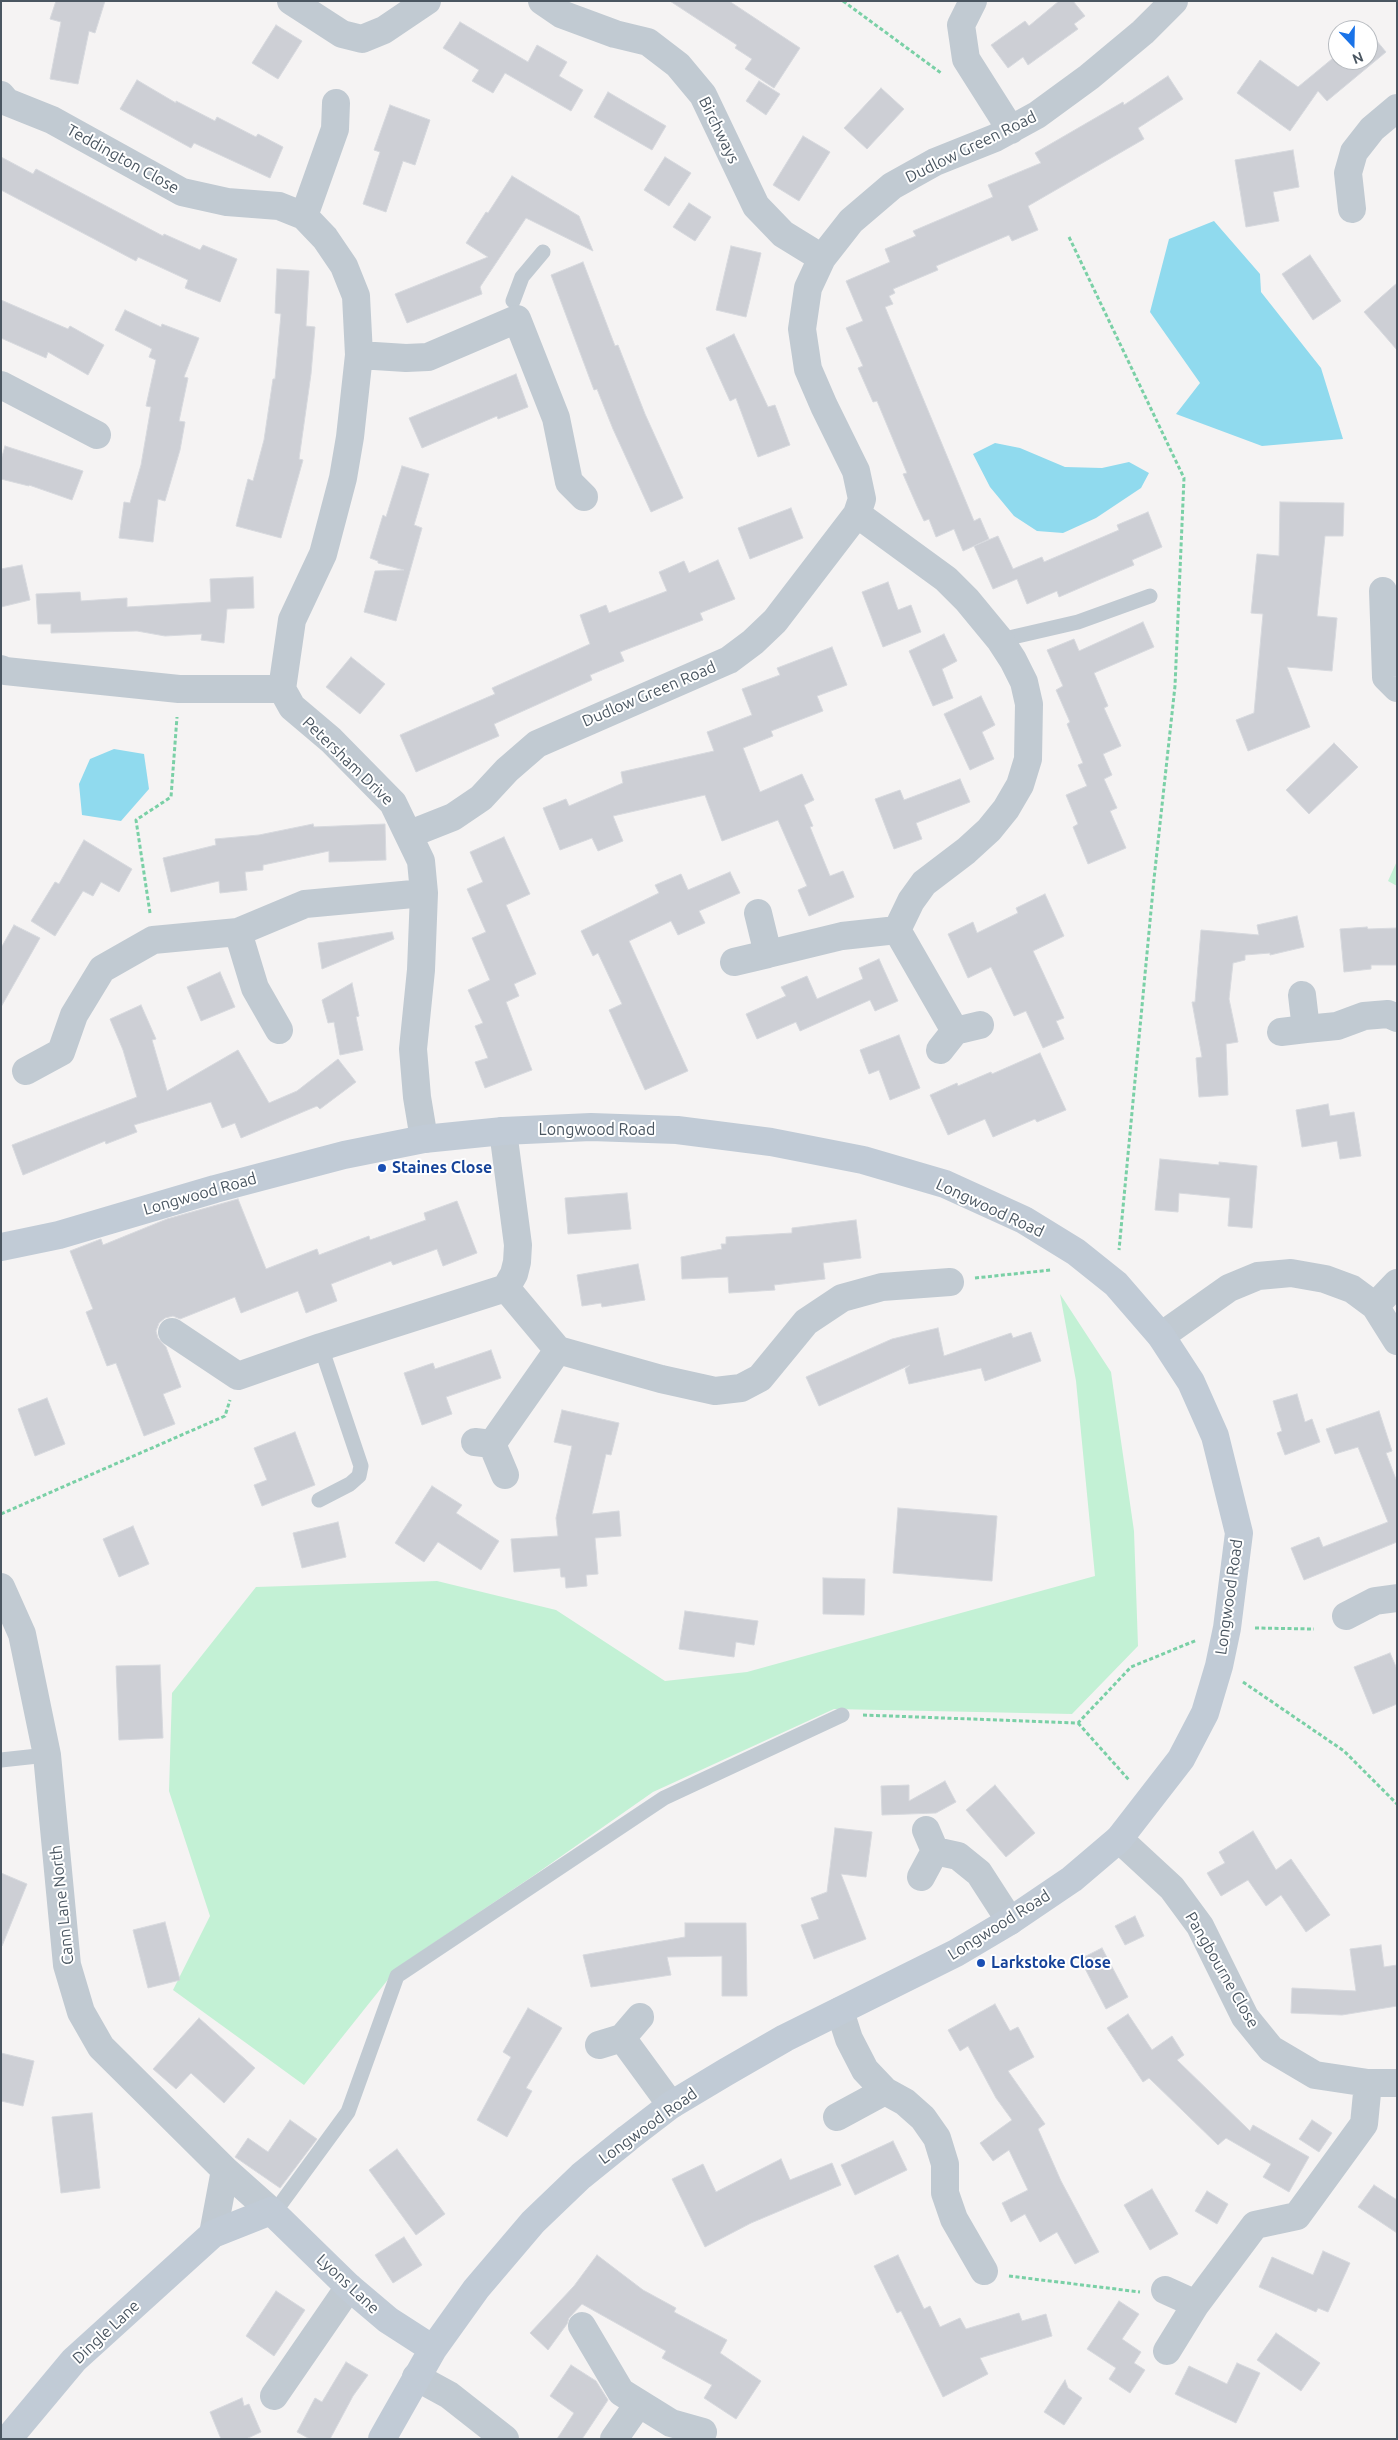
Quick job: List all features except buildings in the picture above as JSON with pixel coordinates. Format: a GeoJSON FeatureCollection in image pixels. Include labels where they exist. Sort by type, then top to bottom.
{"type":"FeatureCollection","features":[{"type":"Feature","properties":{"kind":"street"},"geometry":{"type":"LineString","coordinates":[[291,1],[342,34],[362,39],[384,30],[426,1]]}},
{"type":"Feature","properties":{"kind":"street","name":"Birchways"},"geometry":{"type":"LineString","coordinates":[[542,1],[560,14],[615,34],[648,42],[678,65],[703,95],[756,206],[783,234],[822,258]]}},
{"type":"Feature","properties":{"kind":"street"},"geometry":{"type":"LineString","coordinates":[[973,1],[961,25],[966,59],[1011,130]]}},
{"type":"Feature","properties":{"kind":"street","name":"Dudlow Green Road"},"geometry":{"type":"LineString","coordinates":[[410,834],[453,817],[481,798],[507,770],[536,744],[735,656],[775,621],[857,514],[862,499],[856,471],[808,369],[802,330],[808,288],[822,258],[851,221],[892,186],[935,162],[1011,130],[1037,115],[1089,78],[1143,32],[1174,1]]}},
{"type":"Feature","properties":{"kind":"street","name":"Teddington Close"},"geometry":{"type":"LineString","coordinates":[[1,95],[7,102],[52,120],[182,192],[227,202],[279,206],[304,216],[325,238],[344,266],[356,296],[359,355],[350,437],[343,478],[323,554],[292,620],[282,689]]}},
{"type":"Feature","properties":{"kind":"street"},"geometry":{"type":"LineString","coordinates":[[304,216],[335,129],[336,104]]}},
{"type":"Feature","properties":{"kind":"street"},"geometry":{"type":"LineString","coordinates":[[1352,208],[1348,173],[1354,152],[1372,129],[1397,108]]}},
{"type":"Feature","properties":{"kind":"street"},"geometry":{"type":"LineString","coordinates":[[359,355],[406,358],[428,357],[515,310],[556,418],[569,482],[586,499]]}},
{"type":"Feature","properties":{"kind":"street"},"geometry":{"type":"LineString","coordinates":[[1,385],[97,435]]}},
{"type":"Feature","properties":{"kind":"street"},"geometry":{"type":"LineString","coordinates":[[857,514],[946,579],[967,600],[1000,640],[1013,660],[1024,682],[1029,704],[1028,759],[1020,785],[1006,809],[989,830],[924,883],[911,901],[898,930]]}},
{"type":"Feature","properties":{"kind":"street"},"geometry":{"type":"LineString","coordinates":[[1383,591],[1386,677],[1397,688]]}},
{"type":"Feature","properties":{"kind":"street"},"geometry":{"type":"LineString","coordinates":[[3,674],[179,689],[282,689]]}},
{"type":"Feature","properties":{"kind":"street","name":"Petersham Drive"},"geometry":{"type":"LineString","coordinates":[[282,689],[292,707],[331,740],[393,803],[410,834],[421,861],[424,893],[422,970],[413,1049],[417,1097],[424,1139]]}},
{"type":"Feature","properties":{"kind":"street"},"geometry":{"type":"LineString","coordinates":[[26,1071],[61,1052],[74,1015],[102,969],[153,940],[238,932],[305,904],[424,893]]}},
{"type":"Feature","properties":{"kind":"street"},"geometry":{"type":"LineString","coordinates":[[758,913],[768,954]]}},
{"type":"Feature","properties":{"kind":"street"},"geometry":{"type":"LineString","coordinates":[[734,962],[842,936],[898,930]]}},
{"type":"Feature","properties":{"kind":"street"},"geometry":{"type":"LineString","coordinates":[[898,930],[958,1035]]}},
{"type":"Feature","properties":{"kind":"street"},"geometry":{"type":"LineString","coordinates":[[238,932],[255,988],[279,1030]]}},
{"type":"Feature","properties":{"kind":"street"},"geometry":{"type":"LineString","coordinates":[[1302,995],[1294,1030],[1337,1026],[1364,1016],[1388,1014],[1397,1018]]}},
{"type":"Feature","properties":{"kind":"street","name":"Longwood Road"},"geometry":{"type":"LineString","coordinates":[[1,1247],[59,1235],[215,1189],[344,1154],[424,1139],[503,1131],[591,1127],[677,1130],[772,1142],[863,1160],[945,1184],[1024,1220],[1076,1252],[1116,1284],[1161,1336],[1191,1382],[1216,1436],[1239,1533],[1227,1628],[1219,1666],[1205,1712],[1185,1751],[1149,1802],[1119,1839],[1072,1879],[1010,1921],[923,1970],[751,2057],[671,2105],[581,2176],[533,2222],[476,2289],[433,2349],[382,2439]]}},
{"type":"Feature","properties":{"kind":"street"},"geometry":{"type":"LineString","coordinates":[[172,1332],[238,1376],[321,1347],[506,1288],[514,1274],[518,1244],[503,1131]]}},
{"type":"Feature","properties":{"kind":"street"},"geometry":{"type":"LineString","coordinates":[[1161,1336],[1229,1288],[1258,1276],[1291,1273],[1324,1279],[1352,1289],[1375,1306],[1397,1341]]}},
{"type":"Feature","properties":{"kind":"street"},"geometry":{"type":"LineString","coordinates":[[506,1288],[558,1350],[661,1379],[715,1391],[741,1388],[760,1378],[806,1322],[842,1298],[882,1286],[950,1282]]}},
{"type":"Feature","properties":{"kind":"street"},"geometry":{"type":"LineString","coordinates":[[1375,1306],[1397,1284]]}},
{"type":"Feature","properties":{"kind":"street"},"geometry":{"type":"LineString","coordinates":[[505,1474],[483,1443],[558,1350]]}},
{"type":"Feature","properties":{"kind":"street","name":"Cann Lane North"},"geometry":{"type":"LineString","coordinates":[[4,1597],[22,1634],[47,1756],[67,1965],[81,2012],[102,2047],[225,2170],[272,2212]]}},
{"type":"Feature","properties":{"kind":"street"},"geometry":{"type":"LineString","coordinates":[[1346,1616],[1374,1601],[1397,1598]]}},
{"type":"Feature","properties":{"kind":"street","name":"Pangbourne Close"},"geometry":{"type":"LineString","coordinates":[[1119,1839],[1178,1895],[1200,1926],[1245,2017],[1271,2049],[1315,2075],[1368,2083],[1397,2083]]}},
{"type":"Feature","properties":{"kind":"street"},"geometry":{"type":"LineString","coordinates":[[920,1877],[930,1841],[958,1856],[979,1873],[1010,1921]]}},
{"type":"Feature","properties":{"kind":"street"},"geometry":{"type":"LineString","coordinates":[[840,2011],[849,2039],[865,2070],[885,2091],[905,2102],[923,2118],[937,2138],[945,2164],[945,2193],[954,2219],[984,2271]]}},
{"type":"Feature","properties":{"kind":"street"},"geometry":{"type":"LineString","coordinates":[[640,2017],[610,2041],[671,2105]]}},
{"type":"Feature","properties":{"kind":"street"},"geometry":{"type":"LineString","coordinates":[[1167,2351],[1196,2304],[1255,2225],[1297,2216],[1364,2124],[1368,2083]]}},
{"type":"Feature","properties":{"kind":"street"},"geometry":{"type":"LineString","coordinates":[[837,2117],[885,2091]]}},
{"type":"Feature","properties":{"kind":"street"},"geometry":{"type":"LineString","coordinates":[[213,2234],[225,2170]]}},
{"type":"Feature","properties":{"kind":"street","name":"Dingle Lane"},"geometry":{"type":"LineString","coordinates":[[8,2439],[74,2360],[213,2234],[272,2212]]}},
{"type":"Feature","properties":{"kind":"street","name":"Lyons Lane"},"geometry":{"type":"LineString","coordinates":[[272,2212],[349,2287],[388,2320],[433,2349]]}},
{"type":"Feature","properties":{"kind":"street"},"geometry":{"type":"LineString","coordinates":[[274,2396],[349,2287]]}},
{"type":"Feature","properties":{"kind":"street"},"geometry":{"type":"LineString","coordinates":[[1165,2290],[1196,2304]]}},
{"type":"Feature","properties":{"kind":"street"},"geometry":{"type":"LineString","coordinates":[[582,2326],[621,2392],[671,2423],[703,2432]]}},
{"type":"Feature","properties":{"kind":"street"},"geometry":{"type":"LineString","coordinates":[[416,2377],[449,2394],[505,2439]]}},
{"type":"Feature","properties":{"kind":"street"},"geometry":{"type":"LineString","coordinates":[[614,2439],[639,2403]]}},
{"type":"Feature","properties":{"kind":"lane"},"geometry":{"type":"LineString","coordinates":[[515,310],[522,277],[543,252]]}},
{"type":"Feature","properties":{"kind":"lane"},"geometry":{"type":"LineString","coordinates":[[1000,640],[1078,622],[1150,596]]}},
{"type":"Feature","properties":{"kind":"lane"},"geometry":{"type":"LineString","coordinates":[[319,1500],[350,1484],[359,1476],[361,1466],[321,1347]]}},
{"type":"Feature","properties":{"kind":"lane"},"geometry":{"type":"LineString","coordinates":[[272,2212],[348,2112],[397,1976],[664,1798],[842,1715]]}},
{"type":"Feature","properties":{"kind":"lane"},"geometry":{"type":"LineString","coordinates":[[1,1760],[47,1756]]}},
{"type":"Feature","properties":{"kind":"path"},"geometry":{"type":"LineString","coordinates":[[843,1],[945,76]]}},
{"type":"Feature","properties":{"kind":"path"},"geometry":{"type":"LineString","coordinates":[[1069,238],[1184,478],[1175,686],[1153,889],[1116,1284]]}},
{"type":"Feature","properties":{"kind":"path"},"geometry":{"type":"LineString","coordinates":[[153,940],[136,820],[171,797],[179,689]]}},
{"type":"Feature","properties":{"kind":"path"},"geometry":{"type":"LineString","coordinates":[[950,1282],[965,1278],[1050,1271],[1076,1252]]}},
{"type":"Feature","properties":{"kind":"path"},"geometry":{"type":"LineString","coordinates":[[1,1514],[225,1416],[238,1376]]}},
{"type":"Feature","properties":{"kind":"path"},"geometry":{"type":"LineString","coordinates":[[1078,1723],[1131,1667],[1227,1628],[1314,1629]]}},
{"type":"Feature","properties":{"kind":"path"},"geometry":{"type":"LineString","coordinates":[[1219,1666],[1344,1751],[1397,1804]]}},
{"type":"Feature","properties":{"kind":"path"},"geometry":{"type":"LineString","coordinates":[[842,1715],[1078,1723],[1149,1802]]}},
{"type":"Feature","properties":{"kind":"path"},"geometry":{"type":"LineString","coordinates":[[984,2271],[1015,2278],[1150,2293],[1165,2290]]}},
{"type":"Feature","properties":{"kind":"green space"},"geometry":{"type":"Polygon","coordinates":[[[1397,861],[1397,886],[1388,881],[1397,861]]]}},
{"type":"Feature","properties":{"kind":"green space"},"geometry":{"type":"Polygon","coordinates":[[[1060,1294],[1111,1372],[1134,1531],[1138,1646],[1072,1714],[834,1709],[653,1792],[398,1967],[304,2085],[173,1990],[210,1916],[169,1791],[172,1693],[256,1587],[437,1581],[556,1610],[665,1681],[747,1672],[1095,1576],[1076,1381],[1060,1294]]]}},
{"type":"Feature","properties":{"kind":"water"},"geometry":{"type":"Polygon","coordinates":[[[1214,221],[1260,274],[1261,292],[1321,368],[1343,439],[1262,446],[1176,414],[1200,383],[1150,312],[1169,239],[1214,221]]]}},
{"type":"Feature","properties":{"kind":"water"},"geometry":{"type":"Polygon","coordinates":[[[995,443],[1020,448],[1065,467],[1102,468],[1129,462],[1149,473],[1141,488],[1096,518],[1063,533],[1037,531],[1014,516],[990,487],[973,454],[995,443]]]}},
{"type":"Feature","properties":{"kind":"water"},"geometry":{"type":"Polygon","coordinates":[[[114,749],[144,754],[149,789],[121,821],[82,815],[79,784],[90,759],[114,749]]]}},
{"type":"Feature","properties":{"kind":"place","name":"Staines Close"},"geometry":{"type":"Point","coordinates":[382,1168]}},
{"type":"Feature","properties":{"kind":"place","name":"Larkstoke Close"},"geometry":{"type":"Point","coordinates":[981,1963]}}]}
